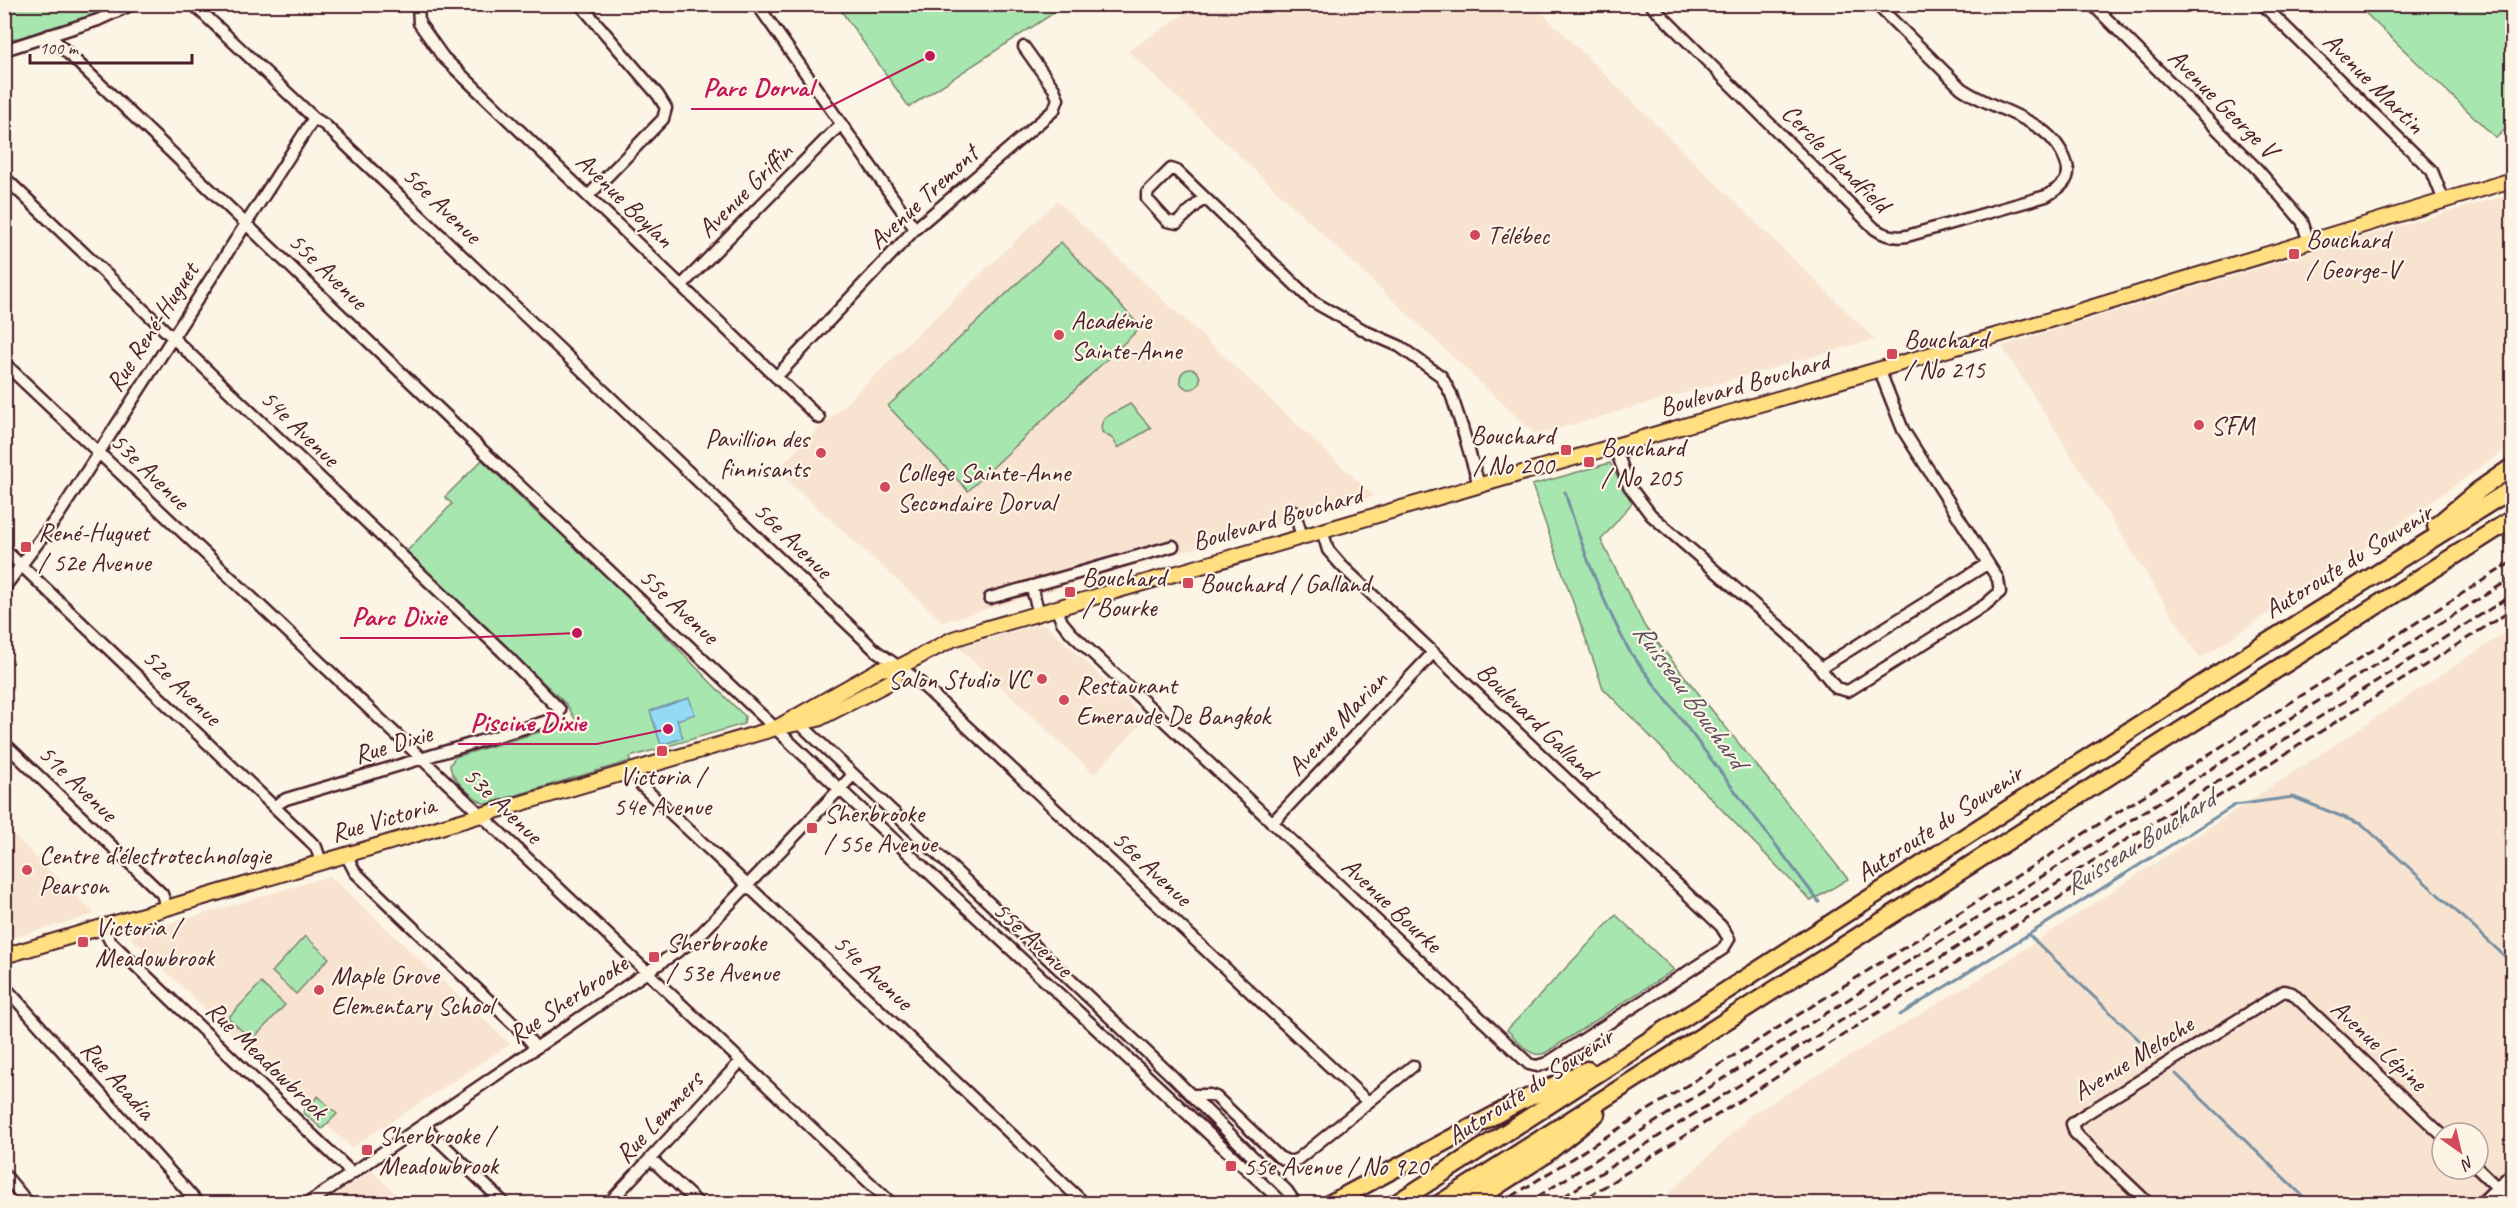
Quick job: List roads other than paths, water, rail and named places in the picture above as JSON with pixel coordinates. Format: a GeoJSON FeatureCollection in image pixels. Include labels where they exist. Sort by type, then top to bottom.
{"type":"FeatureCollection","features":[{"type":"Feature","properties":{"kind":"highway"},"geometry":{"type":"LineString","coordinates":[[2387,566],[2479,490],[2512,467]]}},
{"type":"Feature","properties":{"kind":"highway","name":"Autoroute du Souvenir"},"geometry":{"type":"LineString","coordinates":[[1395,1203],[2387,566],[2512,489]]}},
{"type":"Feature","properties":{"kind":"highway","name":"Autoroute du Souvenir"},"geometry":{"type":"LineString","coordinates":[[1438,1203],[2512,519]]}},
{"type":"Feature","properties":{"kind":"highway"},"geometry":{"type":"LineString","coordinates":[[2384,600],[2512,533]]}},
{"type":"Feature","properties":{"kind":"highway"},"geometry":{"type":"LineString","coordinates":[[1329,1203],[1519,1102],[1639,1045]]}},
{"type":"Feature","properties":{"kind":"highway"},"geometry":{"type":"LineString","coordinates":[[1469,1203],[1542,1157],[1664,1059]]}},
{"type":"Feature","properties":{"kind":"main road","name":"Boulevard Bouchard"},"geometry":{"type":"LineString","coordinates":[[953,639],[2309,243],[2512,180]]}},
{"type":"Feature","properties":{"kind":"main road","name":"Rue Victoria"},"geometry":{"type":"LineString","coordinates":[[4,956],[776,728],[796,720],[880,669],[899,667],[953,639]]}},
{"type":"Feature","properties":{"kind":"street"},"geometry":{"type":"LineString","coordinates":[[4,50],[99,20],[133,4]]}},
{"type":"Feature","properties":{"kind":"street","name":"56e Avenue"},"geometry":{"type":"LineString","coordinates":[[193,4],[314,118],[342,141],[875,650],[920,682],[1368,1102]]}},
{"type":"Feature","properties":{"kind":"street","name":"Avenue Boylan"},"geometry":{"type":"LineString","coordinates":[[418,4],[419,23],[443,57],[819,418]]}},
{"type":"Feature","properties":{"kind":"street"},"geometry":{"type":"LineString","coordinates":[[580,4],[658,94],[666,108],[663,119],[589,195]]}},
{"type":"Feature","properties":{"kind":"street"},"geometry":{"type":"LineString","coordinates":[[757,4],[915,229]]}},
{"type":"Feature","properties":{"kind":"street","name":"Cercle Handfield"},"geometry":{"type":"LineString","coordinates":[[1650,4],[1875,230],[1882,234],[1907,236],[2046,196],[2062,186],[2068,178],[2069,170],[2064,155],[2052,140],[2024,118],[1974,98],[1961,88],[1876,4]]}},
{"type":"Feature","properties":{"kind":"street","name":"Avenue Martin"},"geometry":{"type":"LineString","coordinates":[[2262,4],[2434,174],[2444,201]]}},
{"type":"Feature","properties":{"kind":"street","name":"Avenue George V"},"geometry":{"type":"LineString","coordinates":[[2099,7],[2257,169],[2302,220],[2309,243]]}},
{"type":"Feature","properties":{"kind":"street","name":"55e Avenue"},"geometry":{"type":"LineString","coordinates":[[49,35],[840,789],[1104,1038],[1284,1203]]}},
{"type":"Feature","properties":{"kind":"street","name":"Avenue Tremont"},"geometry":{"type":"LineString","coordinates":[[776,376],[915,229],[1054,110],[1058,99],[1054,89],[1024,47]]}},
{"type":"Feature","properties":{"kind":"street","name":"Rue René-Huguet"},"geometry":{"type":"LineString","coordinates":[[4,588],[22,566],[98,453],[314,118]]}},
{"type":"Feature","properties":{"kind":"street","name":"Avenue Griffin"},"geometry":{"type":"LineString","coordinates":[[682,285],[840,125]]}},
{"type":"Feature","properties":{"kind":"street"},"geometry":{"type":"LineString","coordinates":[[1204,198],[1177,223],[1167,221],[1147,199],[1147,193],[1171,170],[1177,171],[1312,301],[1369,333],[1399,346],[1441,376],[1451,393],[1479,485]]}},
{"type":"Feature","properties":{"kind":"street","name":"54e Avenue"},"geometry":{"type":"LineString","coordinates":[[4,177],[550,698],[559,708],[560,714]]}},
{"type":"Feature","properties":{"kind":"street","name":"53e Avenue"},"geometry":{"type":"LineString","coordinates":[[4,363],[892,1203]]}},
{"type":"Feature","properties":{"kind":"street"},"geometry":{"type":"LineString","coordinates":[[1615,447],[1629,486],[1651,515],[1782,629],[1821,668],[1833,684],[1841,691],[1848,691],[1998,596],[2000,592],[2000,585],[1988,564],[1903,430],[1880,369]]}},
{"type":"Feature","properties":{"kind":"street"},"geometry":{"type":"LineString","coordinates":[[1294,511],[1302,536]]}},
{"type":"Feature","properties":{"kind":"street","name":"Boulevard Galland"},"geometry":{"type":"LineString","coordinates":[[1322,530],[1330,553],[1717,922],[1729,939]]}},
{"type":"Feature","properties":{"kind":"street"},"geometry":{"type":"LineString","coordinates":[[990,598],[1173,546]]}},
{"type":"Feature","properties":{"kind":"street","name":"52e Avenue"},"geometry":{"type":"LineString","coordinates":[[4,549],[312,843],[321,862]]}},
{"type":"Feature","properties":{"kind":"street"},"geometry":{"type":"LineString","coordinates":[[1821,668],[1988,564]]}},
{"type":"Feature","properties":{"kind":"street"},"geometry":{"type":"LineString","coordinates":[[1031,586],[1038,613]]}},
{"type":"Feature","properties":{"kind":"street","name":"Avenue Bourke"},"geometry":{"type":"LineString","coordinates":[[1056,608],[1062,622],[1071,633],[1524,1061],[1533,1066],[1547,1063],[1714,957],[1723,950],[1729,939]]}},
{"type":"Feature","properties":{"kind":"street","name":"Avenue Marian"},"geometry":{"type":"LineString","coordinates":[[1272,823],[1433,653]]}},
{"type":"Feature","properties":{"kind":"street","name":"Rue Dixie"},"geometry":{"type":"LineString","coordinates":[[274,806],[286,800],[551,720],[560,714]]}},
{"type":"Feature","properties":{"kind":"street","name":"55e Avenue"},"geometry":{"type":"LineString","coordinates":[[796,720],[1191,1095],[1287,1191],[1296,1203]]}},
{"type":"Feature","properties":{"kind":"street","name":"51e Avenue"},"geometry":{"type":"LineString","coordinates":[[4,743],[162,894],[167,908]]}},
{"type":"Feature","properties":{"kind":"street","name":"54e Avenue"},"geometry":{"type":"LineString","coordinates":[[635,770],[642,785],[1085,1203]]}},
{"type":"Feature","properties":{"kind":"street","name":"Rue Sherbrooke"},"geometry":{"type":"LineString","coordinates":[[307,1203],[697,939],[853,775]]}},
{"type":"Feature","properties":{"kind":"street"},"geometry":{"type":"LineString","coordinates":[[346,855],[355,872],[536,1048]]}},
{"type":"Feature","properties":{"kind":"street","name":"Rue Meadowbrook"},"geometry":{"type":"LineString","coordinates":[[103,927],[110,941],[352,1173]]}},
{"type":"Feature","properties":{"kind":"street","name":"Rue Acadia"},"geometry":{"type":"LineString","coordinates":[[4,986],[198,1203]]}},
{"type":"Feature","properties":{"kind":"street","name":"Avenue Lépine"},"geometry":{"type":"LineString","coordinates":[[2284,991],[2292,993],[2430,1124]]}},
{"type":"Feature","properties":{"kind":"street","name":"Avenue Meloche"},"geometry":{"type":"LineString","coordinates":[[2149,1203],[2075,1133],[2072,1124],[2284,991]]}},
{"type":"Feature","properties":{"kind":"street","name":"Rue Lemmers"},"geometry":{"type":"LineString","coordinates":[[608,1203],[741,1061]]}},
{"type":"Feature","properties":{"kind":"street"},"geometry":{"type":"LineString","coordinates":[[1191,1095],[1216,1097],[1287,1162],[1298,1159],[1413,1066]]}},
{"type":"Feature","properties":{"kind":"street"},"geometry":{"type":"LineString","coordinates":[[423,1125],[505,1203]]}},
{"type":"Feature","properties":{"kind":"street"},"geometry":{"type":"LineString","coordinates":[[651,1159],[699,1203]]}},
{"type":"Feature","properties":{"kind":"street"},"geometry":{"type":"LineString","coordinates":[[2480,1203],[2512,1173]]}},
{"type":"Feature","properties":{"kind":"street"},"geometry":{"type":"LineString","coordinates":[[4,1174],[29,1203]]}},
{"type":"Feature","properties":{"kind":"street"},"geometry":{"type":"LineString","coordinates":[[2490,1180],[2512,1202]]}},
{"type":"Feature","properties":{"kind":"water"},"geometry":{"type":"Polygon","coordinates":[[[689,698],[695,714],[677,720],[683,738],[661,745],[650,711],[689,698]]]}},
{"type":"Feature","properties":{"kind":"waterway","name":"Ruisseau Bouchard"},"geometry":{"type":"LineString","coordinates":[[1565,492],[1593,574],[1630,652],[1819,902]]}},
{"type":"Feature","properties":{"kind":"waterway","name":"Ruisseau Bouchard"},"geometry":{"type":"LineString","coordinates":[[1900,1015],[2235,805],[2293,797],[2363,825],[2512,963]]}},
{"type":"Feature","properties":{"kind":"waterway"},"geometry":{"type":"LineString","coordinates":[[2029,935],[2156,1056]]}},
{"type":"Feature","properties":{"kind":"waterway"},"geometry":{"type":"LineString","coordinates":[[2176,1074],[2311,1204]]}},
{"type":"Feature","properties":{"kind":"railway"},"geometry":{"type":"LineString","coordinates":[[1500,1204],[2512,562]]}},
{"type":"Feature","properties":{"kind":"railway"},"geometry":{"type":"LineString","coordinates":[[1526,1204],[2512,578]]}},
{"type":"Feature","properties":{"kind":"railway"},"geometry":{"type":"LineString","coordinates":[[1552,1204],[2512,595]]}},
{"type":"Feature","properties":{"kind":"railway"},"geometry":{"type":"LineString","coordinates":[[1577,1204],[2512,610]]}},
{"type":"Feature","properties":{"kind":"place","name":"Parc Dorval"},"geometry":{"type":"Point","coordinates":[930,56]}},
{"type":"Feature","properties":{"kind":"place","name":"Télébec"},"geometry":{"type":"Point","coordinates":[1475,235]}},
{"type":"Feature","properties":{"kind":"place","name":"Bouchard / George-V"},"geometry":{"type":"Point","coordinates":[2294,254]}},
{"type":"Feature","properties":{"kind":"place","name":"Académie Sainte-Anne"},"geometry":{"type":"Point","coordinates":[1059,335]}},
{"type":"Feature","properties":{"kind":"place","name":"Bouchard / No 215"},"geometry":{"type":"Point","coordinates":[1892,354]}},
{"type":"Feature","properties":{"kind":"place","name":"SFM"},"geometry":{"type":"Point","coordinates":[2199,425]}},
{"type":"Feature","properties":{"kind":"place","name":"Bouchard / No 200"},"geometry":{"type":"Point","coordinates":[1566,450]}},
{"type":"Feature","properties":{"kind":"place","name":"Pavillion des finnisants"},"geometry":{"type":"Point","coordinates":[821,453]}},
{"type":"Feature","properties":{"kind":"place","name":"Bouchard / No 205"},"geometry":{"type":"Point","coordinates":[1589,462]}},
{"type":"Feature","properties":{"kind":"place","name":"College Sainte-Anne Secondaire Dorval"},"geometry":{"type":"Point","coordinates":[885,487]}},
{"type":"Feature","properties":{"kind":"place","name":"René-Huguet / 52e Avenue"},"geometry":{"type":"Point","coordinates":[26,547]}},
{"type":"Feature","properties":{"kind":"place","name":"Bouchard / Galland"},"geometry":{"type":"Point","coordinates":[1188,583]}},
{"type":"Feature","properties":{"kind":"place","name":"Bouchard / Bourke"},"geometry":{"type":"Point","coordinates":[1070,592]}},
{"type":"Feature","properties":{"kind":"place","name":"Parc Dixie"},"geometry":{"type":"Point","coordinates":[577,633]}},
{"type":"Feature","properties":{"kind":"place","name":"Salon Studio VC"},"geometry":{"type":"Point","coordinates":[1042,679]}},
{"type":"Feature","properties":{"kind":"place","name":"Restaurant Emeraude De Bangkok"},"geometry":{"type":"Point","coordinates":[1064,700]}},
{"type":"Feature","properties":{"kind":"place","name":"Piscine Dixie"},"geometry":{"type":"Point","coordinates":[668,729]}},
{"type":"Feature","properties":{"kind":"place","name":"Victoria / 54e Avenue"},"geometry":{"type":"Point","coordinates":[662,751]}},
{"type":"Feature","properties":{"kind":"place","name":"Sherbrooke / 55e Avenue"},"geometry":{"type":"Point","coordinates":[812,828]}},
{"type":"Feature","properties":{"kind":"place","name":"Centre d’électrotechnologie Pearson"},"geometry":{"type":"Point","coordinates":[27,870]}},
{"type":"Feature","properties":{"kind":"place","name":"Victoria / Meadowbrook"},"geometry":{"type":"Point","coordinates":[83,942]}},
{"type":"Feature","properties":{"kind":"place","name":"Sherbrooke / 53e Avenue"},"geometry":{"type":"Point","coordinates":[654,957]}},
{"type":"Feature","properties":{"kind":"place","name":"Maple Grove Elementary School"},"geometry":{"type":"Point","coordinates":[319,990]}},
{"type":"Feature","properties":{"kind":"place","name":"Sherbrooke / Meadowbrook"},"geometry":{"type":"Point","coordinates":[367,1150]}},
{"type":"Feature","properties":{"kind":"place","name":"55e Avenue / No 920"},"geometry":{"type":"Point","coordinates":[1231,1166]}}]}
